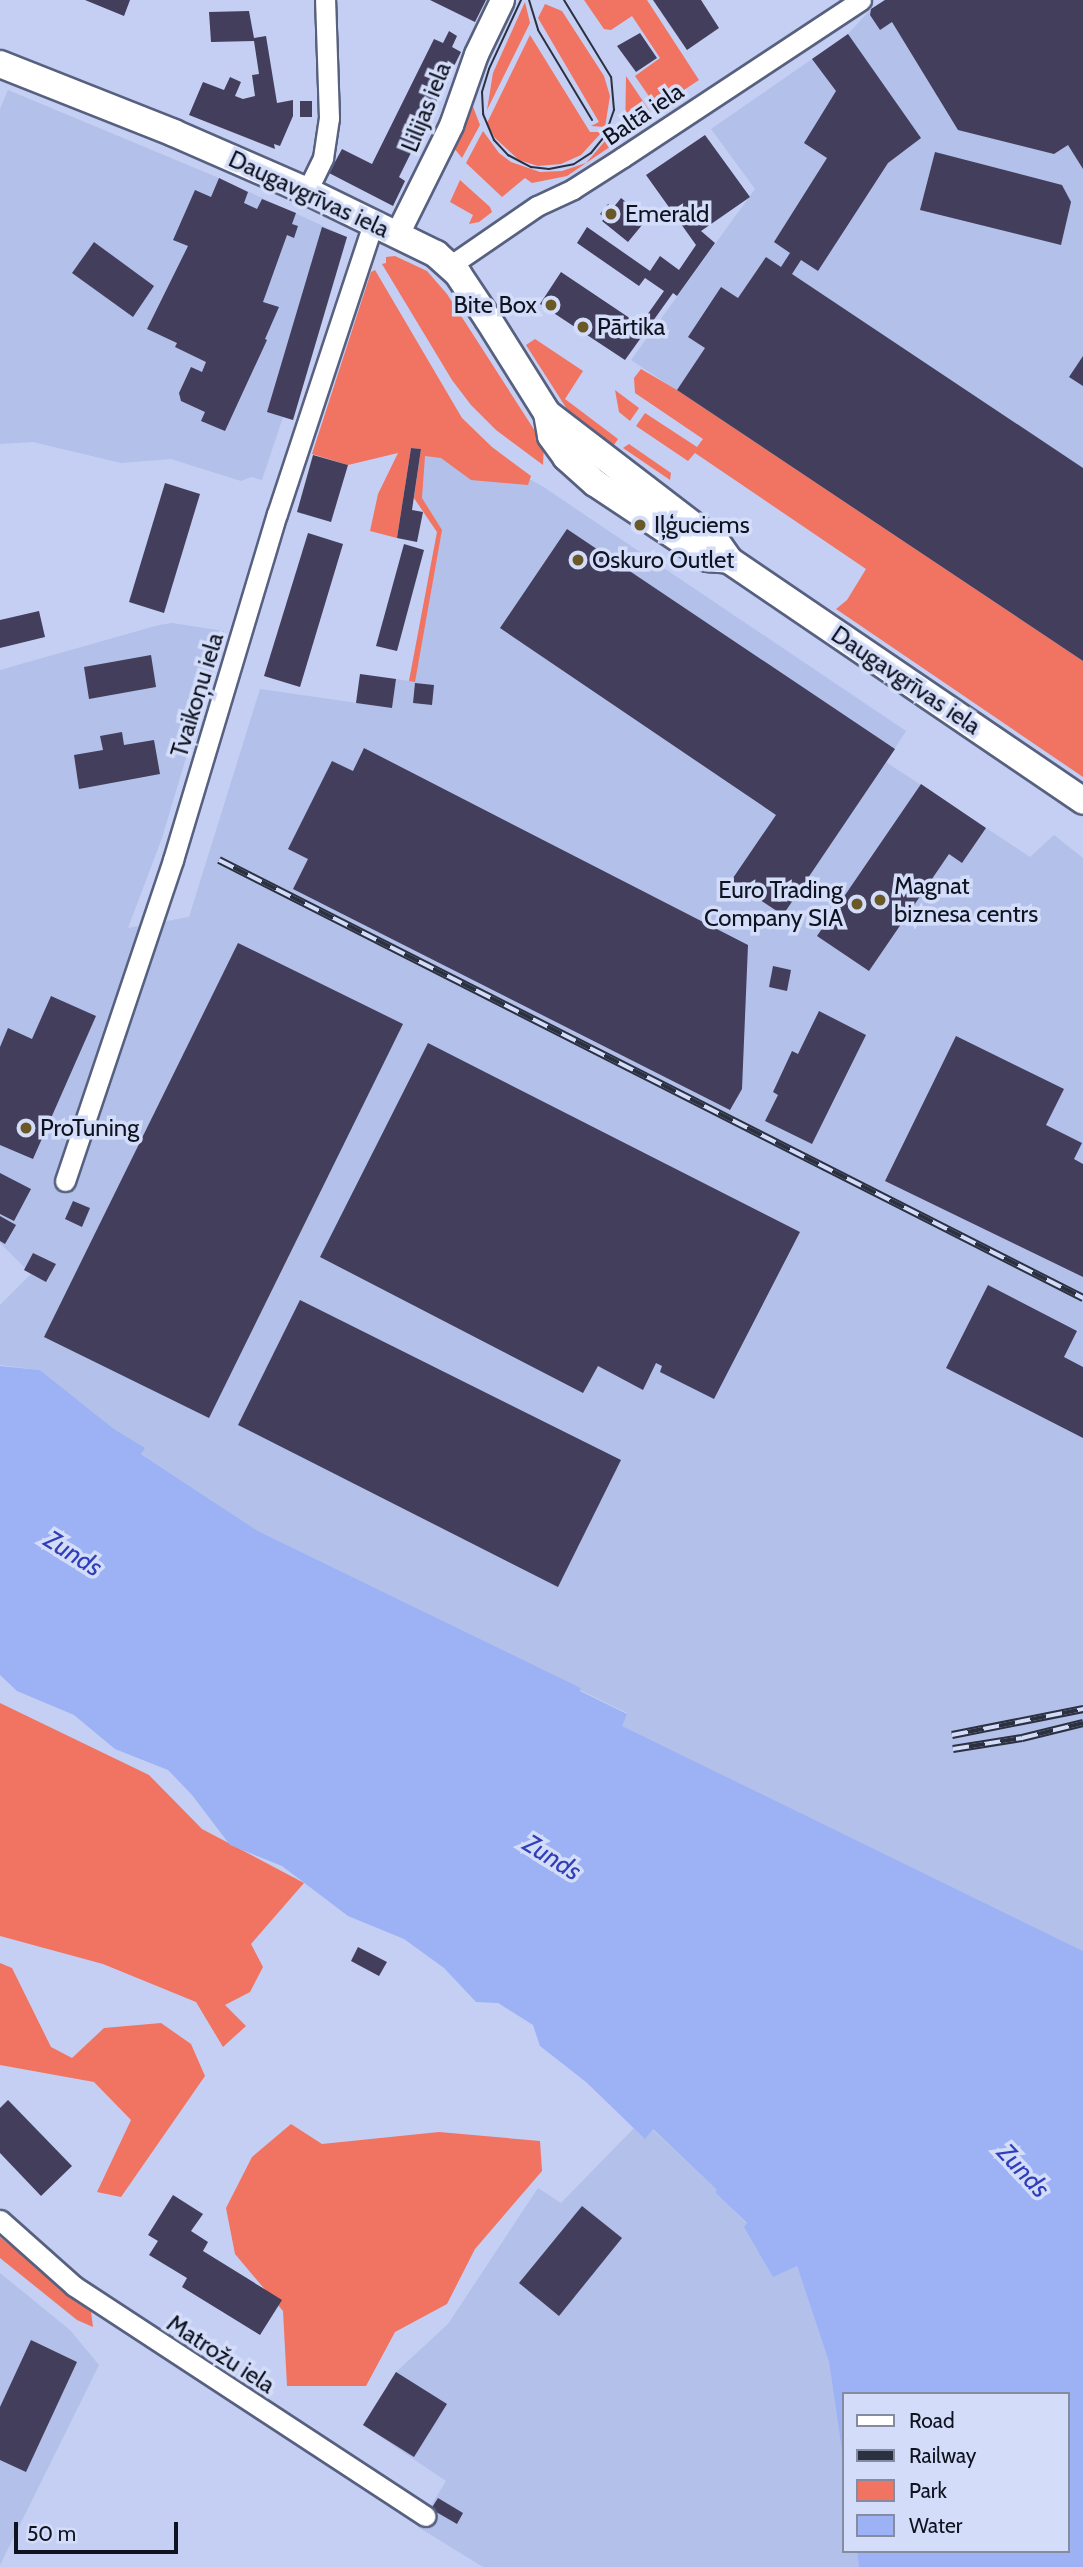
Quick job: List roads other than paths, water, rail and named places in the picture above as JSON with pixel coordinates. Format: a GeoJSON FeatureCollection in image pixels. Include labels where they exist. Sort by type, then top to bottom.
{"type":"FeatureCollection","features":[{"type":"Feature","properties":{"kind":"main road","name":"Daugavgrīvas iela"},"geometry":{"type":"LineString","coordinates":[[0,64],[174,133],[307,191],[425,247],[451,265],[547,413],[551,436],[566,457],[587,476],[708,558],[729,560],[1083,801]]}},
{"type":"Feature","properties":{"kind":"street"},"geometry":{"type":"LineString","coordinates":[[307,191],[323,158],[329,118],[325,0]]}},
{"type":"Feature","properties":{"kind":"street","name":"Lilijas iela"},"geometry":{"type":"LineString","coordinates":[[397,234],[451,125],[476,54],[502,0]]}},
{"type":"Feature","properties":{"kind":"street","name":"Baltā iela"},"geometry":{"type":"LineString","coordinates":[[451,265],[537,206],[573,189],[613,164],[860,1]]}},
{"type":"Feature","properties":{"kind":"street","name":"Tvaikoņu iela"},"geometry":{"type":"LineString","coordinates":[[65,1181],[173,860],[280,506],[373,223]]}},
{"type":"Feature","properties":{"kind":"street","name":"Matrožu iela"},"geometry":{"type":"LineString","coordinates":[[0,2220],[74,2286],[425,2516]]}},
{"type":"Feature","properties":{"kind":"water","name":"Zunds"},"geometry":{"type":"Polygon","coordinates":[[[0,1366],[40,1370],[114,1429],[145,1448],[141,1454],[258,1531],[581,1688],[580,1691],[627,1714],[622,1726],[1083,1951],[1083,2567],[859,2567],[857,2553],[1069,2553],[1069,2392],[842,2392],[842,2451],[829,2362],[797,2266],[773,2277],[744,2227],[747,2223],[715,2192],[717,2190],[653,2129],[645,2139],[586,2082],[540,2046],[533,2025],[498,2003],[476,2002],[444,1968],[404,1939],[348,1916],[282,1866],[230,1845],[192,1795],[168,1770],[115,1749],[74,1715],[17,1691],[0,1675],[0,1366]]]}},
{"type":"Feature","properties":{"kind":"tram line"},"geometry":{"type":"LineString","coordinates":[[521,0],[489,69],[482,92],[483,114],[494,140],[508,155],[531,167],[549,169],[574,164],[591,153],[605,136],[614,110],[611,77],[564,0]]}},
{"type":"Feature","properties":{"kind":"tram line"},"geometry":{"type":"LineString","coordinates":[[529,0],[538,30],[592,120]]}},
{"type":"Feature","properties":{"kind":"railway"},"geometry":{"type":"LineString","coordinates":[[219,860],[1083,1298]]}},
{"type":"Feature","properties":{"kind":"railway"},"geometry":{"type":"LineString","coordinates":[[952,1735],[1083,1709]]}},
{"type":"Feature","properties":{"kind":"railway"},"geometry":{"type":"LineString","coordinates":[[953,1749],[1022,1738],[1083,1723]]}},
{"type":"Feature","properties":{"kind":"place","name":"Emerald"},"geometry":{"type":"Point","coordinates":[611,214]}},
{"type":"Feature","properties":{"kind":"place","name":"Bite Box"},"geometry":{"type":"Point","coordinates":[551,305]}},
{"type":"Feature","properties":{"kind":"place","name":"Pārtika"},"geometry":{"type":"Point","coordinates":[583,327]}},
{"type":"Feature","properties":{"kind":"place","name":"Iļģuciems"},"geometry":{"type":"Point","coordinates":[640,525]}},
{"type":"Feature","properties":{"kind":"place","name":"Oskuro Outlet"},"geometry":{"type":"Point","coordinates":[578,560]}},
{"type":"Feature","properties":{"kind":"place","name":"Magnat biznesa centrs"},"geometry":{"type":"Point","coordinates":[880,900]}},
{"type":"Feature","properties":{"kind":"place","name":"Euro Trading Company SIA"},"geometry":{"type":"Point","coordinates":[857,904]}},
{"type":"Feature","properties":{"kind":"place","name":"ProTuning"},"geometry":{"type":"Point","coordinates":[26,1128]}}]}
